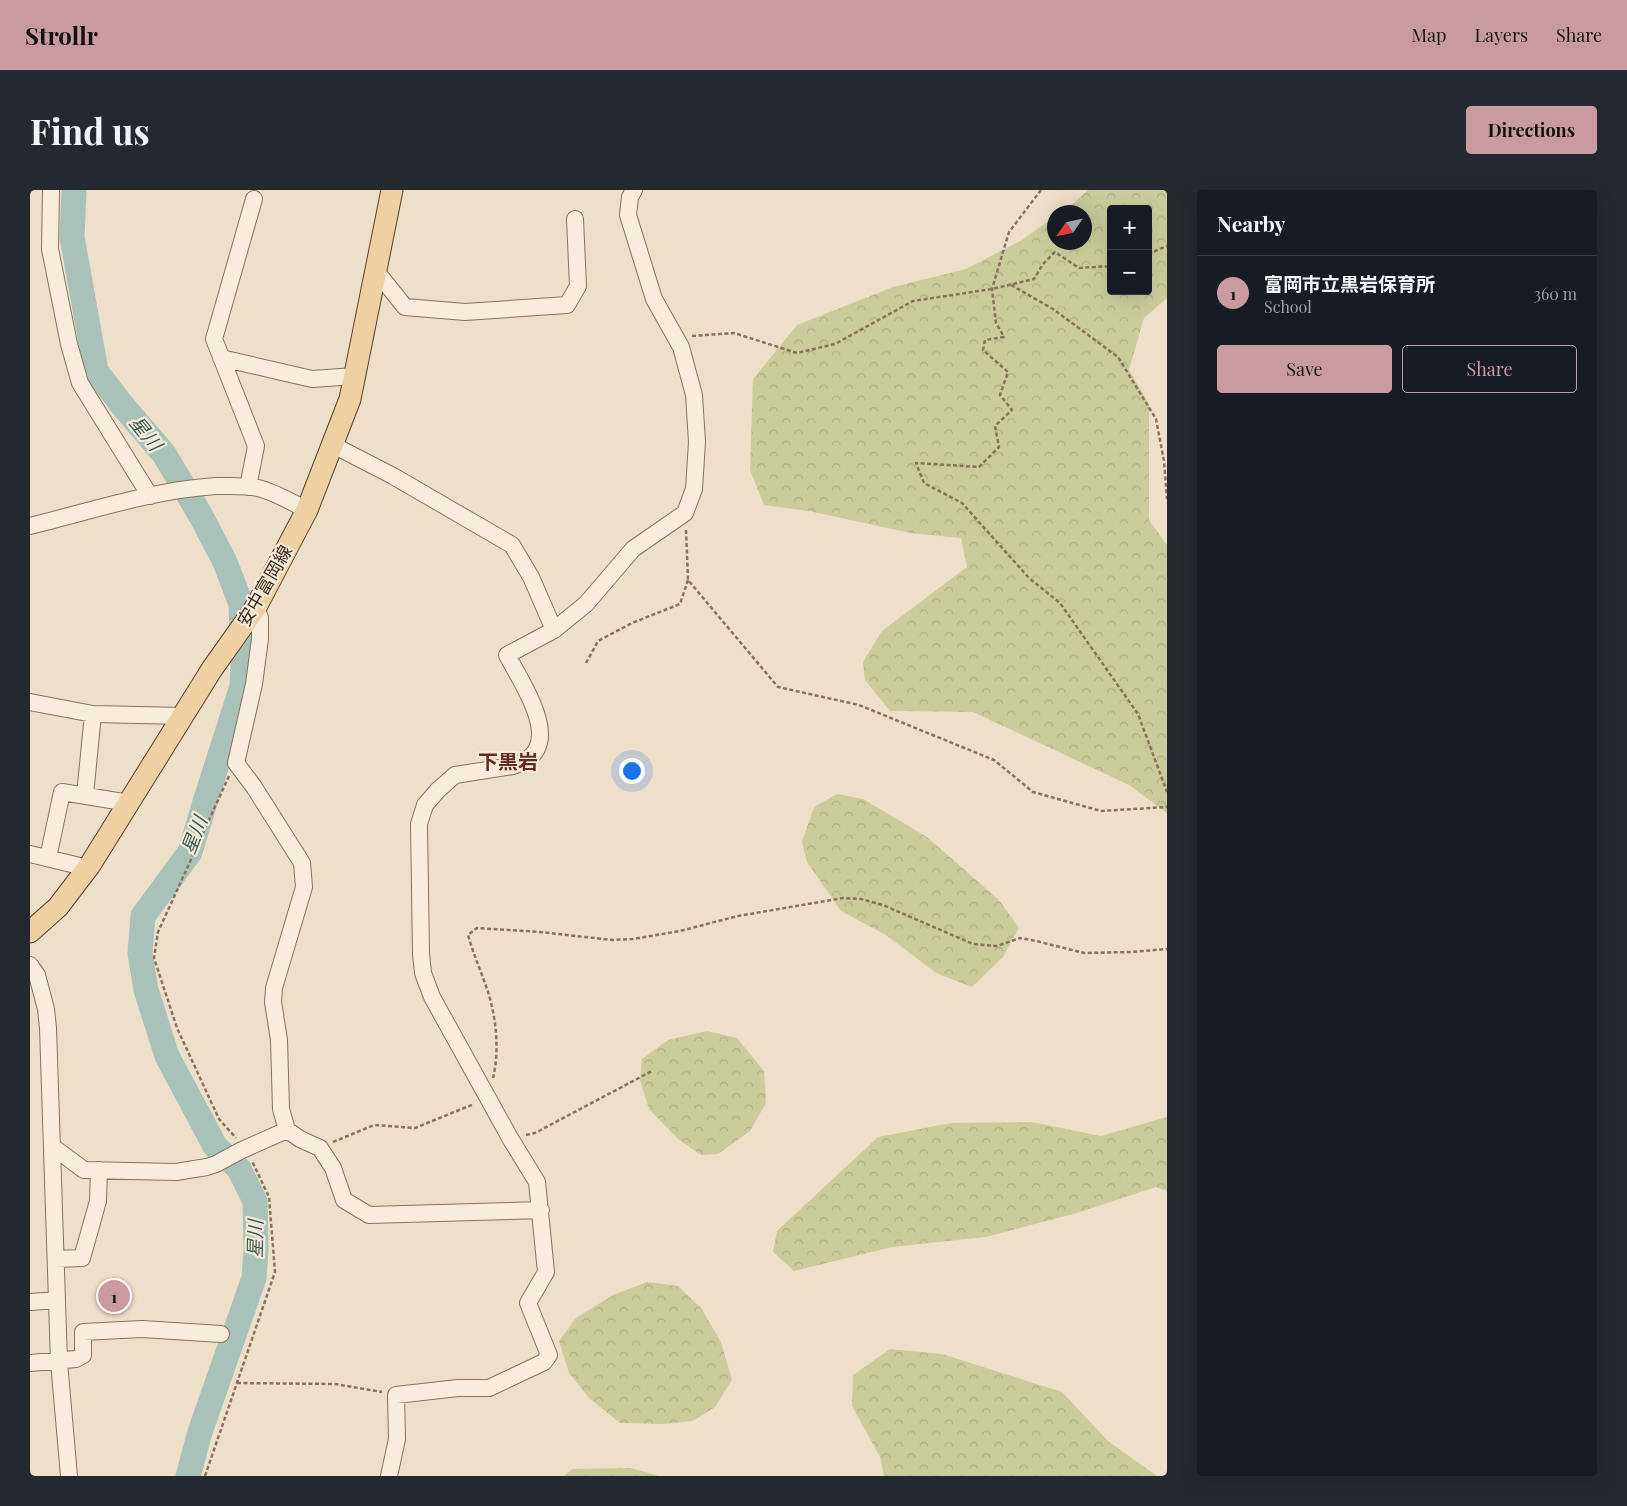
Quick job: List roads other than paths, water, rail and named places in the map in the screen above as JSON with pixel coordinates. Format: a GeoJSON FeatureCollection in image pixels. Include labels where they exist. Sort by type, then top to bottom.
{"type":"FeatureCollection","features":[{"type":"Feature","properties":{"kind":"main road","name":"安中富岡線"},"geometry":{"type":"LineString","coordinates":[[30,932],[58,908],[88,868],[212,669],[254,610],[307,510],[350,399],[392,190]]}},
{"type":"Feature","properties":{"kind":"street"},"geometry":{"type":"LineString","coordinates":[[51,190],[50,249],[69,344],[80,383],[155,494]]}},
{"type":"Feature","properties":{"kind":"street"},"geometry":{"type":"LineString","coordinates":[[389,1476],[397,1439],[396,1395],[458,1388],[490,1388],[544,1362],[549,1355],[528,1303],[546,1272],[537,1182],[487,1098],[432,997],[423,974],[419,824],[425,805],[455,775],[513,766],[520,764],[533,755],[540,738],[540,727],[536,713],[507,655],[554,630],[586,604],[633,549],[685,513],[694,489],[697,442],[694,395],[681,347],[654,299],[628,215],[630,197],[634,190]]}},
{"type":"Feature","properties":{"kind":"street"},"geometry":{"type":"LineString","coordinates":[[248,487],[256,446],[214,339],[254,200]]}},
{"type":"Feature","properties":{"kind":"street"},"geometry":{"type":"LineString","coordinates":[[376,271],[405,307],[465,312],[567,305],[578,286],[575,219]]}},
{"type":"Feature","properties":{"kind":"street"},"geometry":{"type":"LineString","coordinates":[[221,358],[312,379],[355,376]]}},
{"type":"Feature","properties":{"kind":"street"},"geometry":{"type":"LineString","coordinates":[[333,445],[393,476],[512,545],[531,577],[554,630]]}},
{"type":"Feature","properties":{"kind":"street"},"geometry":{"type":"LineString","coordinates":[[30,526],[155,494],[204,487],[236,486],[258,488],[307,510]]}},
{"type":"Feature","properties":{"kind":"street"},"geometry":{"type":"LineString","coordinates":[[254,610],[260,618],[254,684],[236,763],[254,787],[302,863],[304,887],[274,988],[273,1002],[279,1040],[281,1109],[287,1130],[300,1139],[320,1148],[333,1168],[344,1200],[369,1216],[541,1210]]}},
{"type":"Feature","properties":{"kind":"street"},"geometry":{"type":"LineString","coordinates":[[30,702],[93,714],[183,716]]}},
{"type":"Feature","properties":{"kind":"street"},"geometry":{"type":"LineString","coordinates":[[85,795],[93,714]]}},
{"type":"Feature","properties":{"kind":"street"},"geometry":{"type":"LineString","coordinates":[[48,858],[62,792],[129,803]]}},
{"type":"Feature","properties":{"kind":"street"},"geometry":{"type":"LineString","coordinates":[[30,854],[88,868]]}},
{"type":"Feature","properties":{"kind":"street"},"geometry":{"type":"LineString","coordinates":[[30,965],[37,975],[46,1009],[48,1028],[59,1362],[69,1476]]}},
{"type":"Feature","properties":{"kind":"street"},"geometry":{"type":"LineString","coordinates":[[53,1147],[84,1170],[176,1172],[216,1164],[287,1130]]}},
{"type":"Feature","properties":{"kind":"street"},"geometry":{"type":"LineString","coordinates":[[56,1259],[82,1258],[98,1200],[99,1170]]}},
{"type":"Feature","properties":{"kind":"street"},"geometry":{"type":"LineString","coordinates":[[30,1302],[57,1300]]}},
{"type":"Feature","properties":{"kind":"street"},"geometry":{"type":"LineString","coordinates":[[30,1363],[59,1362],[76,1359],[83,1355],[83,1332],[142,1329],[222,1334]]}},
{"type":"Feature","properties":{"kind":"waterway","name":"星川"},"geometry":{"type":"LineString","coordinates":[[74,190],[72,237],[96,371],[164,454],[201,516],[225,562],[241,604],[242,686],[190,852],[143,916],[140,953],[146,990],[167,1056],[215,1146],[239,1169],[255,1201],[256,1250],[254,1278],[200,1432],[188,1476]]}},
{"type":"Feature","properties":{"kind":"place","name":"富岡市立黒岩保育所"},"geometry":{"type":"Point","coordinates":[114,1296]}},
{"type":"Feature","properties":{"kind":"district","name":"下黒岩"},"geometry":{"type":"Point","coordinates":[508,762]}}]}
